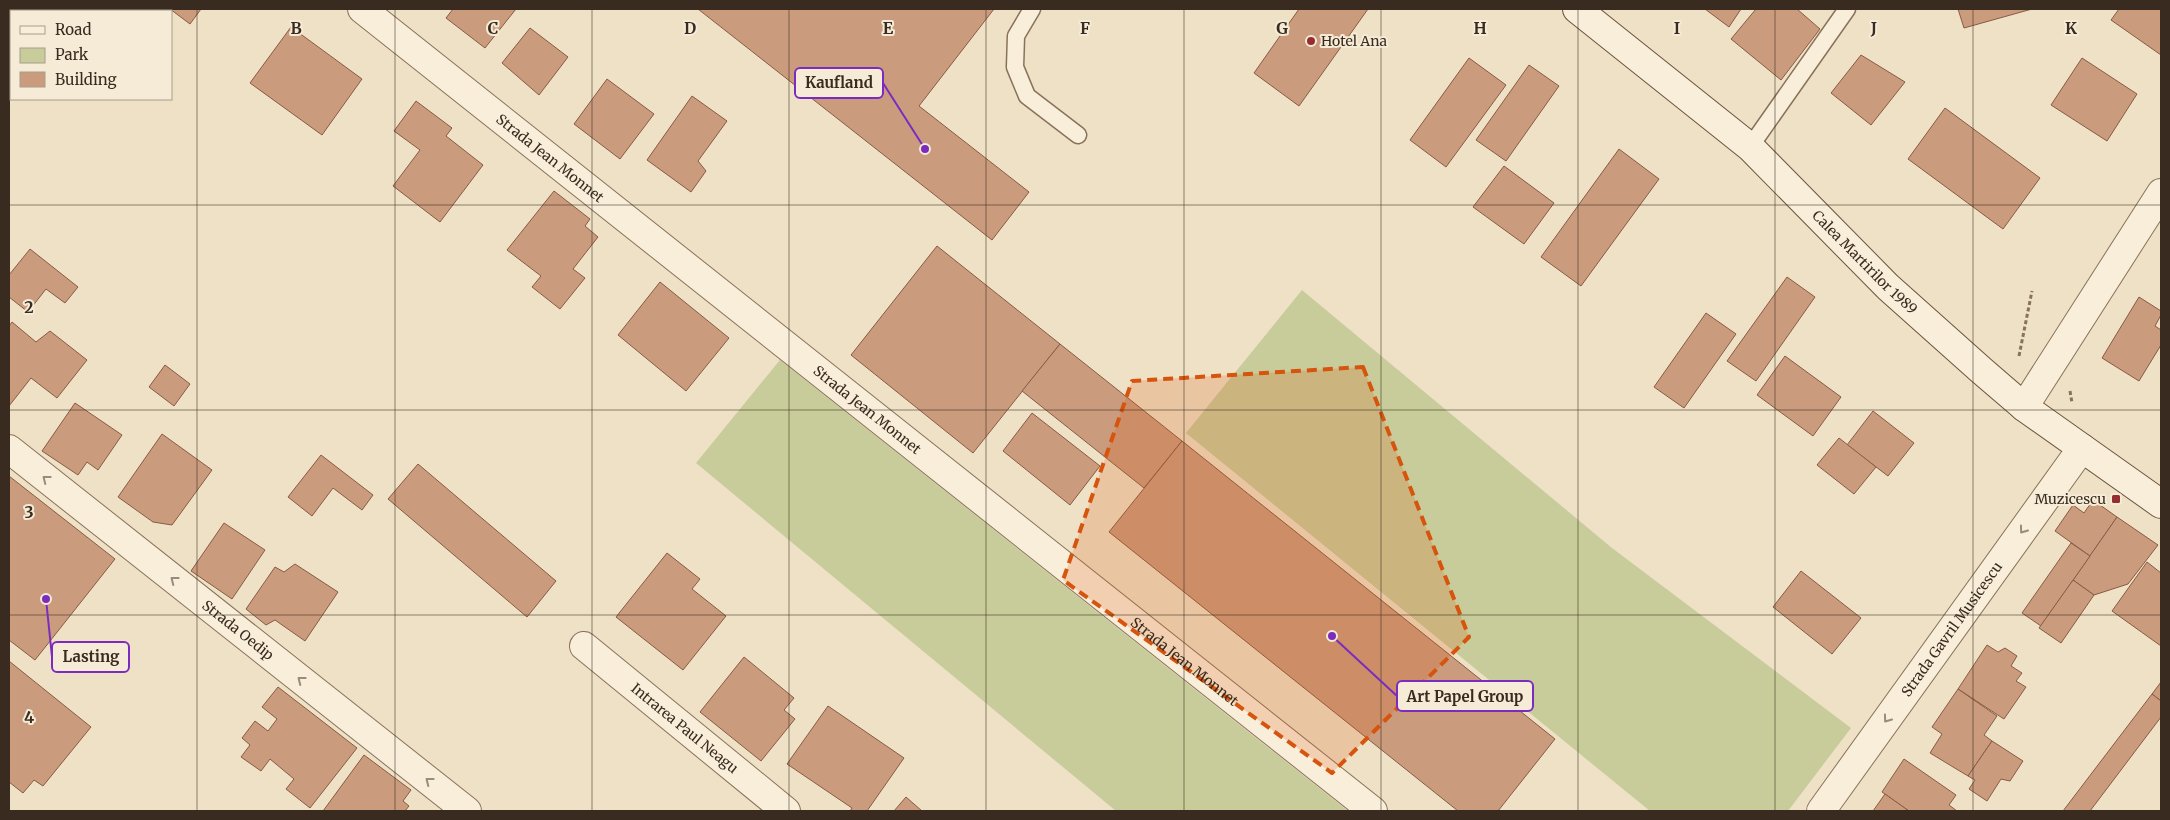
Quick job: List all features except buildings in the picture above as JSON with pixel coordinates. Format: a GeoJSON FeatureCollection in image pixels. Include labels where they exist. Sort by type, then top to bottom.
{"type":"FeatureCollection","features":[{"type":"Feature","properties":{"kind":"street","name":"Strada Jean Monnet"},"geometry":{"type":"LineString","coordinates":[[362,9],[1373,811]]}},
{"type":"Feature","properties":{"kind":"street","name":"Calea Martirilor 1989"},"geometry":{"type":"LineString","coordinates":[[1577,9],[1750,147],[1888,287],[2024,406],[2161,504]]}},
{"type":"Feature","properties":{"kind":"street"},"geometry":{"type":"LineString","coordinates":[[2024,406],[2161,193]]}},
{"type":"Feature","properties":{"kind":"street","name":"Strada Gavril Musicescu"},"geometry":{"type":"LineString","coordinates":[[1821,811],[2082,448]]}},
{"type":"Feature","properties":{"kind":"street","name":"Strada Oedip"},"geometry":{"type":"LineString","coordinates":[[9,450],[467,811]]}},
{"type":"Feature","properties":{"kind":"street","name":"Intrarea Paul Neagu"},"geometry":{"type":"LineString","coordinates":[[584,646],[786,811]]}},
{"type":"Feature","properties":{"kind":"lane"},"geometry":{"type":"LineString","coordinates":[[1032,9],[1016,36],[1015,67],[1027,96],[1078,135]]}},
{"type":"Feature","properties":{"kind":"lane"},"geometry":{"type":"LineString","coordinates":[[1750,147],[1847,9]]}},
{"type":"Feature","properties":{"kind":"path"},"geometry":{"type":"LineString","coordinates":[[2019,360],[2032,291]]}},
{"type":"Feature","properties":{"kind":"highlighted area"},"geometry":{"type":"Polygon","coordinates":[[[1363,367],[1469,637],[1332,773],[1063,580],[1132,381],[1363,367]]]}},
{"type":"Feature","properties":{"kind":"green space"},"geometry":{"type":"Polygon","coordinates":[[[1302,290],[1612,548],[1851,728],[1788,811],[1650,811],[1186,433],[1302,290]]]}},
{"type":"Feature","properties":{"kind":"green space"},"geometry":{"type":"Polygon","coordinates":[[[780,360],[1348,811],[1116,811],[696,463],[780,360]]]}},
{"type":"Feature","properties":{"kind":"place","name":"Hotel Ana"},"geometry":{"type":"Point","coordinates":[1311,41]}},
{"type":"Feature","properties":{"kind":"place","name":"Kaufland"},"geometry":{"type":"Point","coordinates":[925,149]}},
{"type":"Feature","properties":{"kind":"place","name":"Muzicescu"},"geometry":{"type":"Point","coordinates":[2116,499]}},
{"type":"Feature","properties":{"kind":"place","name":"Lasting"},"geometry":{"type":"Point","coordinates":[46,599]}},
{"type":"Feature","properties":{"kind":"place","name":"Art Papel Group"},"geometry":{"type":"Point","coordinates":[1332,636]}}]}
